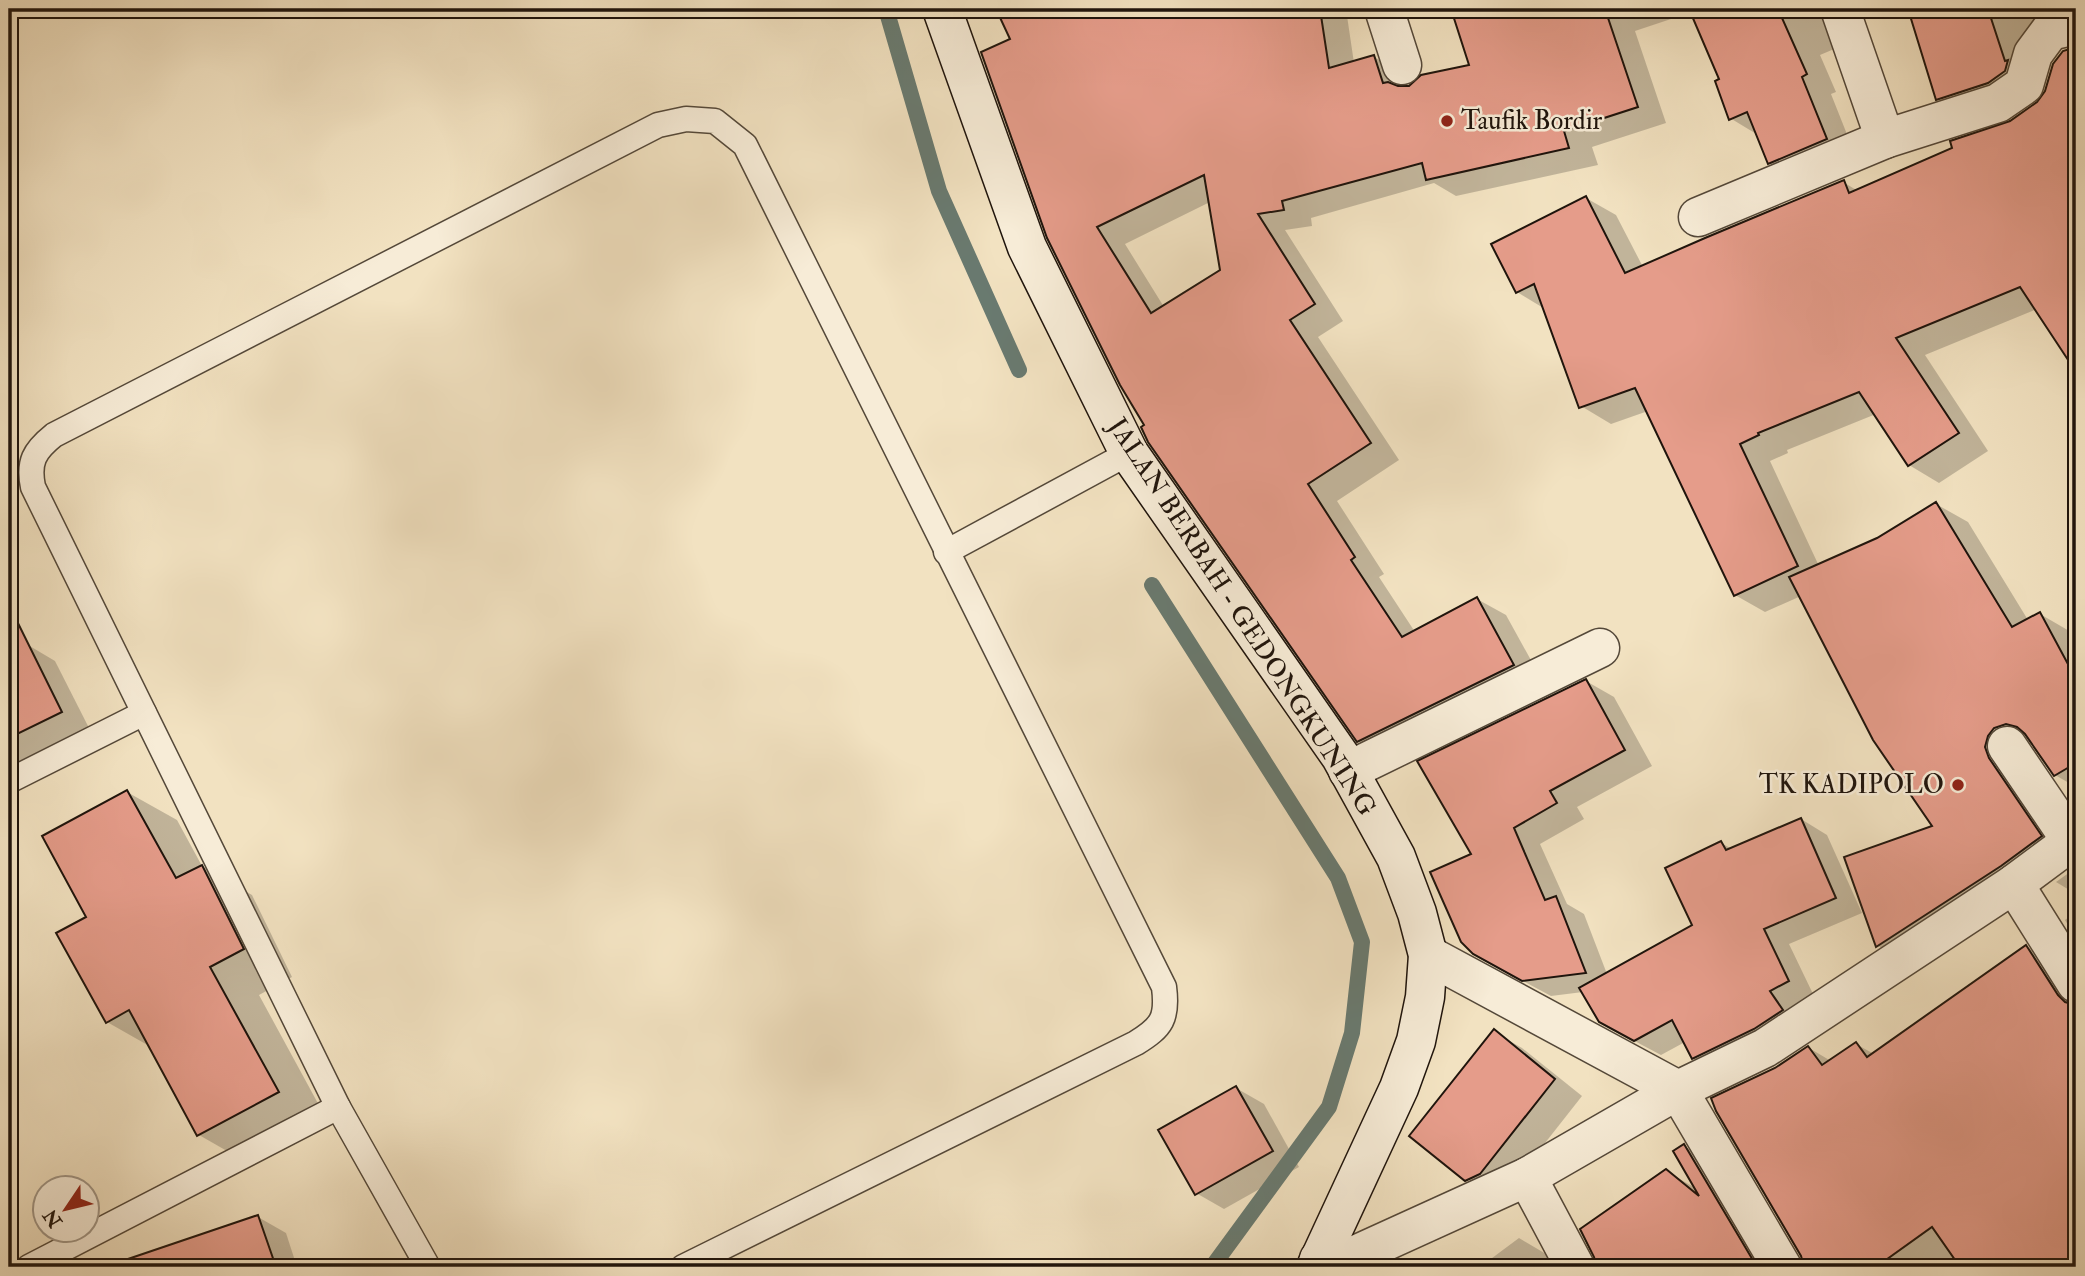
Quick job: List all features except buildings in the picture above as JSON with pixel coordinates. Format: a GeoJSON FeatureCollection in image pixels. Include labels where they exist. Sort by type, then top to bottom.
{"type":"FeatureCollection","features":[{"type":"Feature","properties":{"kind":"street","name":"JALAN BERBAH - GEDONGKUNING"},"geometry":{"type":"LineString","coordinates":[[942,9],[1027,247],[1129,453],[1348,771],[1396,857],[1418,913],[1428,955],[1425,997],[1416,1041],[1399,1088],[1318,1263]]}},
{"type":"Feature","properties":{"kind":"street"},"geometry":{"type":"LineString","coordinates":[[1384,9],[1402,65]]}},
{"type":"Feature","properties":{"kind":"street"},"geometry":{"type":"LineString","coordinates":[[1840,9],[1885,139]]}},
{"type":"Feature","properties":{"kind":"street"},"geometry":{"type":"LineString","coordinates":[[1698,217],[1885,139],[1998,103],[2024,85],[2032,54],[2050,31],[2076,25]]}},
{"type":"Feature","properties":{"kind":"street"},"geometry":{"type":"LineString","coordinates":[[1348,771],[1600,648]]}},
{"type":"Feature","properties":{"kind":"street"},"geometry":{"type":"LineString","coordinates":[[1318,1263],[1350,1257],[1527,1177],[1678,1090],[1765,1048],[2014,884],[2074,840],[2007,746]]}},
{"type":"Feature","properties":{"kind":"street"},"geometry":{"type":"LineString","coordinates":[[2014,884],[2076,983]]}},
{"type":"Feature","properties":{"kind":"street"},"geometry":{"type":"LineString","coordinates":[[1428,955],[1678,1090],[1782,1267]]}},
{"type":"Feature","properties":{"kind":"street"},"geometry":{"type":"LineString","coordinates":[[1527,1177],[1575,1267]]}},
{"type":"Feature","properties":{"kind":"lane"},"geometry":{"type":"LineString","coordinates":[[428,1267],[338,1107],[33,487],[30,470],[34,457],[54,435],[658,125],[686,119],[715,121],[745,145],[1164,988],[1166,1005],[1164,1018],[1153,1032],[1136,1043],[683,1267]]}},
{"type":"Feature","properties":{"kind":"lane"},"geometry":{"type":"LineString","coordinates":[[946,552],[1129,453]]}},
{"type":"Feature","properties":{"kind":"lane"},"geometry":{"type":"LineString","coordinates":[[9,781],[144,713]]}},
{"type":"Feature","properties":{"kind":"lane"},"geometry":{"type":"LineString","coordinates":[[29,1267],[338,1107]]}},
{"type":"Feature","properties":{"kind":"waterway"},"geometry":{"type":"LineString","coordinates":[[886,9],[939,191],[1019,370]]}},
{"type":"Feature","properties":{"kind":"waterway"},"geometry":{"type":"LineString","coordinates":[[1152,585],[1338,878],[1362,942],[1352,1033],[1329,1107],[1212,1267]]}},
{"type":"Feature","properties":{"kind":"place","name":"Taufik Bordir"},"geometry":{"type":"Point","coordinates":[1447,121]}},
{"type":"Feature","properties":{"kind":"place","name":"TK KADIPOLO"},"geometry":{"type":"Point","coordinates":[1958,785]}}]}
